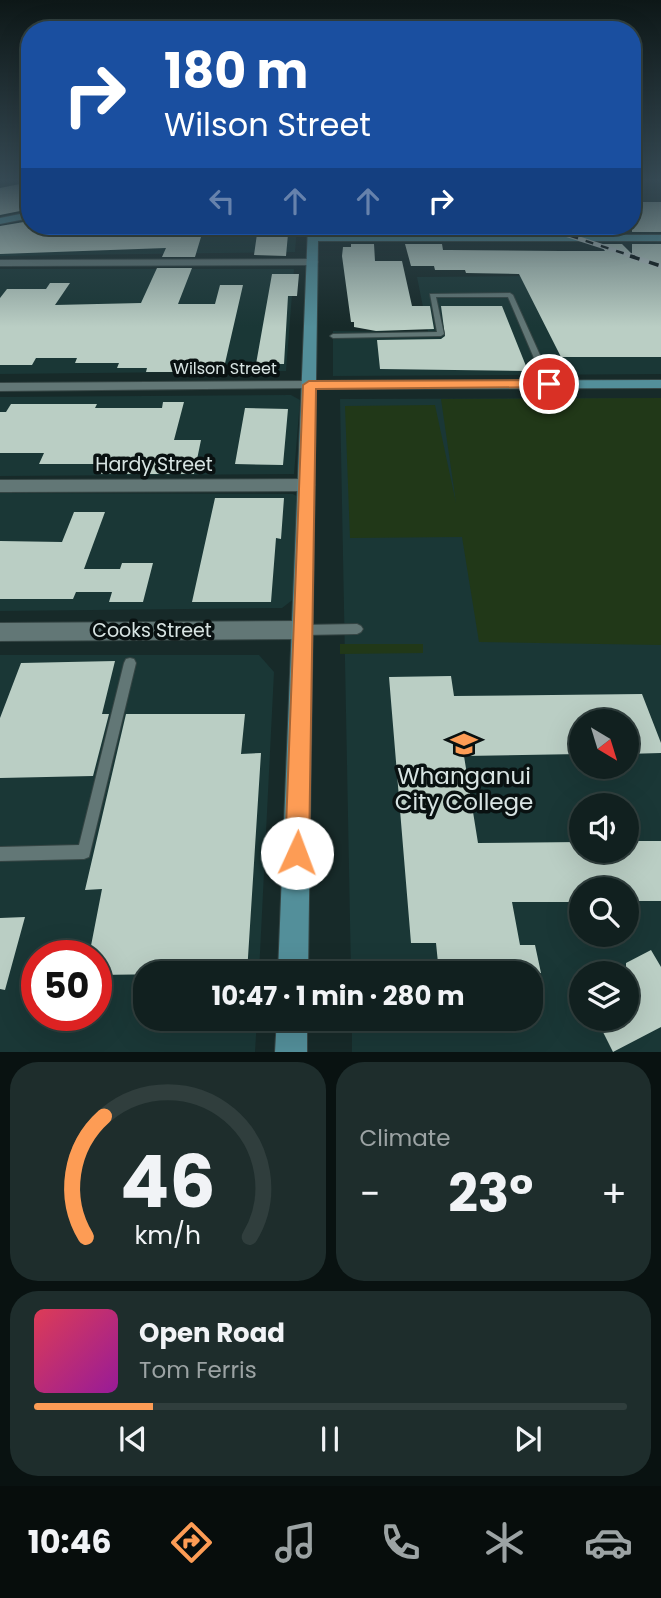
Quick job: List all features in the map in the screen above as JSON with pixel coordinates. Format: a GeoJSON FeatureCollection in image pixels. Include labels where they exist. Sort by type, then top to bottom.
{"type":"FeatureCollection","features":[{"type":"Feature","properties":{"kind":"main road"},"geometry":{"type":"LineString","coordinates":[[293,961],[313,235]]}},
{"type":"Feature","properties":{"kind":"main road"},"geometry":{"type":"LineString","coordinates":[[487,235],[661,238]]}},
{"type":"Feature","properties":{"kind":"main road","name":"Wilson Street"},"geometry":{"type":"LineString","coordinates":[[309,385],[661,384]]}},
{"type":"Feature","properties":{"kind":"main road"},"geometry":{"type":"LineString","coordinates":[[291,1052],[292,1031]]}},
{"type":"Feature","properties":{"kind":"street"},"geometry":{"type":"LineString","coordinates":[[0,263],[313,262]]}},
{"type":"Feature","properties":{"kind":"street","name":"Wilson Street"},"geometry":{"type":"LineString","coordinates":[[0,387],[309,385]]}},
{"type":"Feature","properties":{"kind":"street","name":"Hardy Street"},"geometry":{"type":"LineString","coordinates":[[0,486],[307,485]]}},
{"type":"Feature","properties":{"kind":"street","name":"Cooks Street"},"geometry":{"type":"LineString","coordinates":[[0,632],[303,629]]}},
{"type":"Feature","properties":{"kind":"lane"},"geometry":{"type":"LineString","coordinates":[[333,336],[357,338],[442,334],[432,295],[510,295],[549,384]]}},
{"type":"Feature","properties":{"kind":"lane"},"geometry":{"type":"LineString","coordinates":[[303,629],[358,629]]}},
{"type":"Feature","properties":{"kind":"lane"},"geometry":{"type":"LineString","coordinates":[[0,854],[84,852],[130,663]]}},
{"type":"Feature","properties":{"kind":"shaded area"},"geometry":{"type":"Polygon","coordinates":[[[0,229],[21,229],[21,235],[296,235],[295,252],[0,256],[0,229]]]}},
{"type":"Feature","properties":{"kind":"shaded area"},"geometry":{"type":"Polygon","coordinates":[[[0,269],[294,269],[286,371],[0,374],[0,269]]]}},
{"type":"Feature","properties":{"kind":"shaded area"},"geometry":{"type":"Polygon","coordinates":[[[661,275],[661,374],[333,376],[333,331],[428,332],[417,277],[661,275]]]}},
{"type":"Feature","properties":{"kind":"shaded area"},"geometry":{"type":"Polygon","coordinates":[[[291,395],[300,400],[294,474],[0,476],[0,397],[291,395]]]}},
{"type":"Feature","properties":{"kind":"shaded area","name":"Whanganui City College"},"geometry":{"type":"Polygon","coordinates":[[[661,398],[661,1052],[352,1052],[352,1031],[543,1031],[543,961],[351,961],[340,399],[661,398]]]}},
{"type":"Feature","properties":{"kind":"shaded area"},"geometry":{"type":"Polygon","coordinates":[[[0,493],[293,494],[300,498],[295,598],[282,608],[0,611],[0,493]]]}},
{"type":"Feature","properties":{"kind":"shaded area"},"geometry":{"type":"Polygon","coordinates":[[[0,655],[259,655],[274,672],[260,961],[133,961],[133,1031],[256,1031],[255,1052],[0,1052],[0,655]]]}},
{"type":"Feature","properties":{"kind":"green space"},"geometry":{"type":"Polygon","coordinates":[[[661,398],[661,645],[479,642],[462,537],[350,538],[345,406],[435,405],[456,503],[441,399],[661,398]]]}},
{"type":"Feature","properties":{"kind":"green space"},"geometry":{"type":"Polygon","coordinates":[[[340,644],[423,644],[423,653],[340,654],[340,644]]]}},
{"type":"Feature","properties":{"kind":"building"},"geometry":{"type":"Polygon","coordinates":[[[0,229],[21,229],[21,235],[202,235],[195,257],[162,257],[166,248],[0,254],[0,229]]]}},
{"type":"Feature","properties":{"kind":"building"},"geometry":{"type":"Polygon","coordinates":[[[641,229],[661,229],[661,232],[641,232],[641,229]]]}},
{"type":"Feature","properties":{"kind":"building"},"geometry":{"type":"Polygon","coordinates":[[[257,235],[288,235],[286,256],[254,255],[257,235]]]}},
{"type":"Feature","properties":{"kind":"building"},"geometry":{"type":"Polygon","coordinates":[[[351,244],[374,244],[375,261],[402,261],[412,306],[430,306],[434,329],[376,331],[354,327],[354,322],[351,322],[342,256],[343,247],[351,247],[351,244]]]}},
{"type":"Feature","properties":{"kind":"building"},"geometry":{"type":"Polygon","coordinates":[[[405,244],[442,244],[443,250],[605,251],[600,244],[622,244],[632,254],[632,244],[661,244],[661,357],[561,357],[519,274],[466,273],[465,270],[435,270],[434,266],[411,266],[405,244]]]}},
{"type":"Feature","properties":{"kind":"building"},"geometry":{"type":"Polygon","coordinates":[[[157,268],[192,268],[178,304],[215,304],[220,285],[243,285],[223,372],[146,372],[147,368],[117,368],[119,363],[75,363],[77,358],[36,358],[32,365],[0,365],[0,298],[7,289],[46,289],[50,283],[70,283],[55,305],[141,303],[157,268]]]}},
{"type":"Feature","properties":{"kind":"building"},"geometry":{"type":"Polygon","coordinates":[[[272,274],[299,274],[297,296],[288,296],[284,364],[256,364],[272,274]]]}},
{"type":"Feature","properties":{"kind":"building"},"geometry":{"type":"Polygon","coordinates":[[[441,306],[502,306],[528,371],[380,369],[377,340],[441,339],[445,336],[441,306]]]}},
{"type":"Feature","properties":{"kind":"building"},"geometry":{"type":"Polygon","coordinates":[[[163,402],[184,402],[174,440],[201,440],[194,474],[95,474],[98,464],[39,464],[44,453],[0,453],[0,412],[6,412],[11,404],[97,404],[95,408],[162,408],[163,402]]]}},
{"type":"Feature","properties":{"kind":"building"},"geometry":{"type":"Polygon","coordinates":[[[245,408],[288,409],[283,465],[235,464],[245,408]]]}},
{"type":"Feature","properties":{"kind":"building"},"geometry":{"type":"Polygon","coordinates":[[[215,498],[284,498],[281,539],[276,538],[271,602],[192,602],[215,498]]]}},
{"type":"Feature","properties":{"kind":"building"},"geometry":{"type":"Polygon","coordinates":[[[74,512],[105,512],[84,569],[120,569],[122,563],[153,563],[143,602],[109,602],[112,592],[76,592],[73,599],[0,599],[0,541],[62,542],[74,512]]]}},
{"type":"Feature","properties":{"kind":"building"},"geometry":{"type":"Polygon","coordinates":[[[115,661],[102,714],[109,714],[93,776],[0,778],[0,718],[21,663],[115,661]]]}},
{"type":"Feature","properties":{"kind":"building"},"geometry":{"type":"Polygon","coordinates":[[[451,676],[454,696],[642,694],[661,743],[661,753],[639,754],[639,709],[569,709],[569,754],[464,756],[478,843],[569,842],[569,863],[639,863],[639,841],[661,841],[661,901],[639,901],[639,877],[569,877],[569,902],[512,902],[520,945],[535,945],[538,961],[438,961],[436,943],[411,943],[389,677],[451,676]]]}},
{"type":"Feature","properties":{"kind":"building"},"geometry":{"type":"Polygon","coordinates":[[[126,714],[245,714],[241,754],[261,753],[248,961],[133,961],[133,975],[112,975],[112,940],[92,940],[102,889],[85,890],[126,714]]]}},
{"type":"Feature","properties":{"kind":"building"},"geometry":{"type":"Polygon","coordinates":[[[25,917],[5,990],[0,989],[0,918],[25,917]]]}},
{"type":"Feature","properties":{"kind":"building"},"geometry":{"type":"Polygon","coordinates":[[[651,950],[661,967],[661,1027],[613,1052],[602,1031],[639,1031],[639,961],[630,961],[651,950]]]}},
{"type":"Feature","properties":{"kind":"railway"},"geometry":{"type":"LineString","coordinates":[[568,235],[635,257]]}},
{"type":"Feature","properties":{"kind":"railway"},"geometry":{"type":"LineString","coordinates":[[630,256],[661,266]]}},
{"type":"Feature","properties":{"kind":"place","name":"Whanganui City College"},"geometry":{"type":"Point","coordinates":[464,744]}},
{"type":"Feature","properties":{"kind":"route"},"geometry":{"type":"LineString","coordinates":[[297,853],[309,385],[549,384]]}}]}
